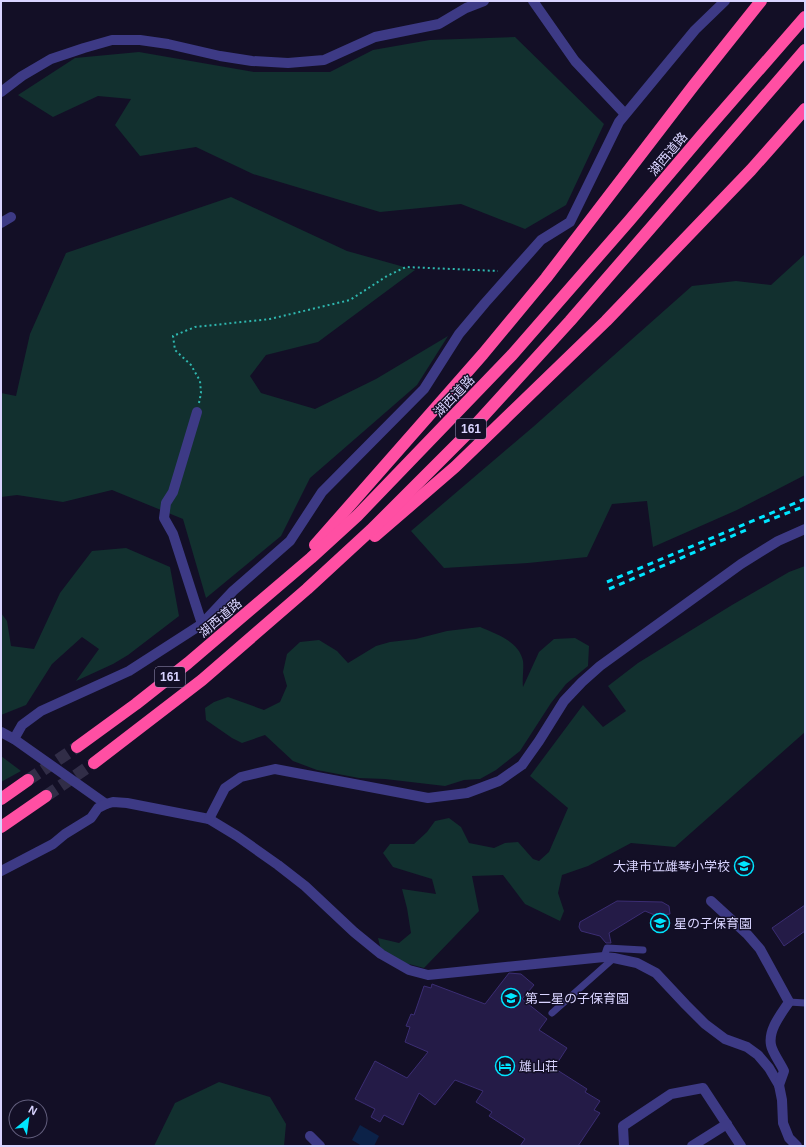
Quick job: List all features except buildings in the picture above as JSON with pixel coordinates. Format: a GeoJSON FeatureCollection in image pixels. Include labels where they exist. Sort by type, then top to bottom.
{"type":"FeatureCollection","features":[{"type":"Feature","properties":{"kind":"highway"},"geometry":{"type":"LineString","coordinates":[[260,602],[317,543],[488,348],[546,278],[694,85],[761,1]]}},
{"type":"Feature","properties":{"kind":"highway","name":"湖西道路"},"geometry":{"type":"LineString","coordinates":[[77,747],[136,704],[188,663],[311,558],[356,516],[512,355],[805,17]]}},
{"type":"Feature","properties":{"kind":"highway","name":"161"},"geometry":{"type":"LineString","coordinates":[[94,763],[202,680],[307,589],[371,530],[484,415],[570,321],[805,50]]}},
{"type":"Feature","properties":{"kind":"highway"},"geometry":{"type":"LineString","coordinates":[[307,589],[387,526],[455,467],[606,321],[751,170],[805,109]]}},
{"type":"Feature","properties":{"kind":"highway"},"geometry":{"type":"LineString","coordinates":[[1,799],[28,780]]}},
{"type":"Feature","properties":{"kind":"highway"},"geometry":{"type":"LineString","coordinates":[[1,827],[46,796]]}},
{"type":"Feature","properties":{"kind":"street"},"geometry":{"type":"LineString","coordinates":[[1,92],[22,76],[51,59],[112,40],[140,40],[168,44],[220,56],[252,61],[288,63],[324,60],[375,37],[439,24],[466,8],[484,1]]}},
{"type":"Feature","properties":{"kind":"street"},"geometry":{"type":"LineString","coordinates":[[533,1],[575,61],[625,114]]}},
{"type":"Feature","properties":{"kind":"street"},"geometry":{"type":"LineString","coordinates":[[14,739],[22,725],[41,711],[129,671],[202,624],[233,591],[290,541],[322,492],[424,389],[459,334],[485,303],[541,240],[570,222],[619,122],[695,30],[724,1]]}},
{"type":"Feature","properties":{"kind":"street"},"geometry":{"type":"LineString","coordinates":[[1,223],[11,217]]}},
{"type":"Feature","properties":{"kind":"street"},"geometry":{"type":"LineString","coordinates":[[197,412],[173,492],[166,503],[164,518],[173,534],[202,624]]}},
{"type":"Feature","properties":{"kind":"street"},"geometry":{"type":"LineString","coordinates":[[209,819],[225,788],[241,777],[275,770],[428,798],[466,793],[500,781],[522,765],[564,702],[582,682],[600,666],[741,564],[778,541],[805,529]]}},
{"type":"Feature","properties":{"kind":"street"},"geometry":{"type":"LineString","coordinates":[[1,732],[14,739],[106,804]]}},
{"type":"Feature","properties":{"kind":"street"},"geometry":{"type":"LineString","coordinates":[[1,871],[53,844],[65,834],[91,818],[98,808],[113,802],[127,803],[209,819],[237,836],[278,865],[305,886],[380,954],[409,970],[428,975],[584,958],[609,957],[637,963],[656,973],[705,1024],[725,1039],[747,1047],[758,1055],[769,1068],[779,1085],[782,1100],[783,1123],[789,1138],[798,1146]]}},
{"type":"Feature","properties":{"kind":"street"},"geometry":{"type":"LineString","coordinates":[[711,901],[747,934],[760,949],[789,1002],[775,1024],[771,1035],[771,1046],[784,1071],[779,1085]]}},
{"type":"Feature","properties":{"kind":"street"},"geometry":{"type":"LineString","coordinates":[[624,1146],[623,1126],[671,1094],[702,1088],[741,1146]]}},
{"type":"Feature","properties":{"kind":"street"},"geometry":{"type":"LineString","coordinates":[[692,1146],[727,1124]]}},
{"type":"Feature","properties":{"kind":"street"},"geometry":{"type":"LineString","coordinates":[[310,1136],[320,1146]]}},
{"type":"Feature","properties":{"kind":"lane"},"geometry":{"type":"LineString","coordinates":[[552,1013],[609,957],[607,948],[643,950]]}},
{"type":"Feature","properties":{"kind":"lane"},"geometry":{"type":"LineString","coordinates":[[789,1002],[805,1004]]}},
{"type":"Feature","properties":{"kind":"path"},"geometry":{"type":"LineString","coordinates":[[197,412],[201,394],[200,381],[191,365],[175,350],[173,336],[195,327],[270,319],[350,300],[387,276],[406,267],[514,272]]}},
{"type":"Feature","properties":{"kind":"green space"},"geometry":{"type":"Polygon","coordinates":[[[515,37],[604,124],[566,205],[525,229],[461,204],[380,212],[253,174],[196,147],[140,156],[115,125],[131,99],[98,96],[53,117],[18,95],[75,58],[139,52],[254,72],[330,72],[373,50],[430,40],[515,37]]]}},
{"type":"Feature","properties":{"kind":"green space"},"geometry":{"type":"Polygon","coordinates":[[[231,197],[347,251],[415,270],[318,342],[266,355],[250,376],[261,393],[315,409],[376,379],[448,336],[417,385],[310,478],[281,536],[206,598],[183,519],[112,490],[63,502],[17,495],[1,497],[1,393],[16,396],[30,334],[66,253],[231,197]]]}},
{"type":"Feature","properties":{"kind":"green space"},"geometry":{"type":"Polygon","coordinates":[[[805,254],[805,475],[737,510],[653,547],[647,501],[612,504],[587,557],[528,563],[444,568],[411,531],[533,427],[692,286],[736,281],[771,285],[805,254]]]}},
{"type":"Feature","properties":{"kind":"green space"},"geometry":{"type":"Polygon","coordinates":[[[126,548],[170,567],[179,616],[128,655],[113,664],[76,681],[99,649],[82,637],[52,664],[26,705],[1,715],[1,613],[7,621],[11,646],[34,649],[60,593],[92,551],[126,548]]]}},
{"type":"Feature","properties":{"kind":"green space"},"geometry":{"type":"Polygon","coordinates":[[[805,566],[805,732],[675,847],[631,843],[588,866],[562,875],[558,893],[564,911],[560,921],[525,904],[503,875],[472,876],[479,911],[424,968],[405,963],[381,950],[378,938],[399,943],[411,933],[402,889],[436,894],[432,879],[393,867],[383,853],[390,844],[414,844],[427,832],[435,821],[449,818],[461,827],[469,843],[494,848],[505,843],[518,842],[533,859],[539,861],[549,852],[568,808],[530,776],[583,705],[603,727],[626,711],[608,686],[638,663],[732,605],[789,572],[805,566]]]}},
{"type":"Feature","properties":{"kind":"green space"},"geometry":{"type":"Polygon","coordinates":[[[480,627],[506,639],[517,648],[523,661],[523,687],[539,652],[554,639],[575,638],[589,646],[588,666],[566,684],[551,703],[520,751],[496,770],[480,779],[464,780],[445,786],[385,779],[359,778],[317,770],[293,761],[265,735],[242,743],[206,720],[205,708],[214,702],[228,697],[264,710],[280,702],[287,686],[283,672],[287,654],[300,642],[319,640],[337,651],[348,663],[376,646],[390,642],[416,639],[447,631],[480,627]]]}},
{"type":"Feature","properties":{"kind":"green space"},"geometry":{"type":"Polygon","coordinates":[[[1,756],[21,771],[1,782],[1,756]]]}},
{"type":"Feature","properties":{"kind":"green space"},"geometry":{"type":"Polygon","coordinates":[[[219,1082],[270,1097],[286,1124],[284,1146],[154,1146],[175,1103],[219,1082]]]}},
{"type":"Feature","properties":{"kind":"water"},"geometry":{"type":"Polygon","coordinates":[[[360,1125],[379,1136],[374,1146],[362,1146],[352,1140],[360,1125]]]}},
{"type":"Feature","properties":{"kind":"tunnel"},"geometry":{"type":"LineString","coordinates":[[28,780],[77,747]]}},
{"type":"Feature","properties":{"kind":"tunnel"},"geometry":{"type":"LineString","coordinates":[[46,796],[94,763]]}},
{"type":"Feature","properties":{"kind":"railway"},"geometry":{"type":"LineString","coordinates":[[607,582],[805,499]]}},
{"type":"Feature","properties":{"kind":"railway"},"geometry":{"type":"LineString","coordinates":[[764,522],[805,506]]}},
{"type":"Feature","properties":{"kind":"railway"},"geometry":{"type":"LineString","coordinates":[[609,589],[746,530]]}},
{"type":"Feature","properties":{"kind":"place","name":"大津市立雄琴小学校"},"geometry":{"type":"Point","coordinates":[744,866]}},
{"type":"Feature","properties":{"kind":"place","name":"星の子保育園"},"geometry":{"type":"Point","coordinates":[660,923]}},
{"type":"Feature","properties":{"kind":"place","name":"第二星の子保育園"},"geometry":{"type":"Point","coordinates":[511,998]}},
{"type":"Feature","properties":{"kind":"place","name":"雄山荘"},"geometry":{"type":"Point","coordinates":[505,1066]}}]}
